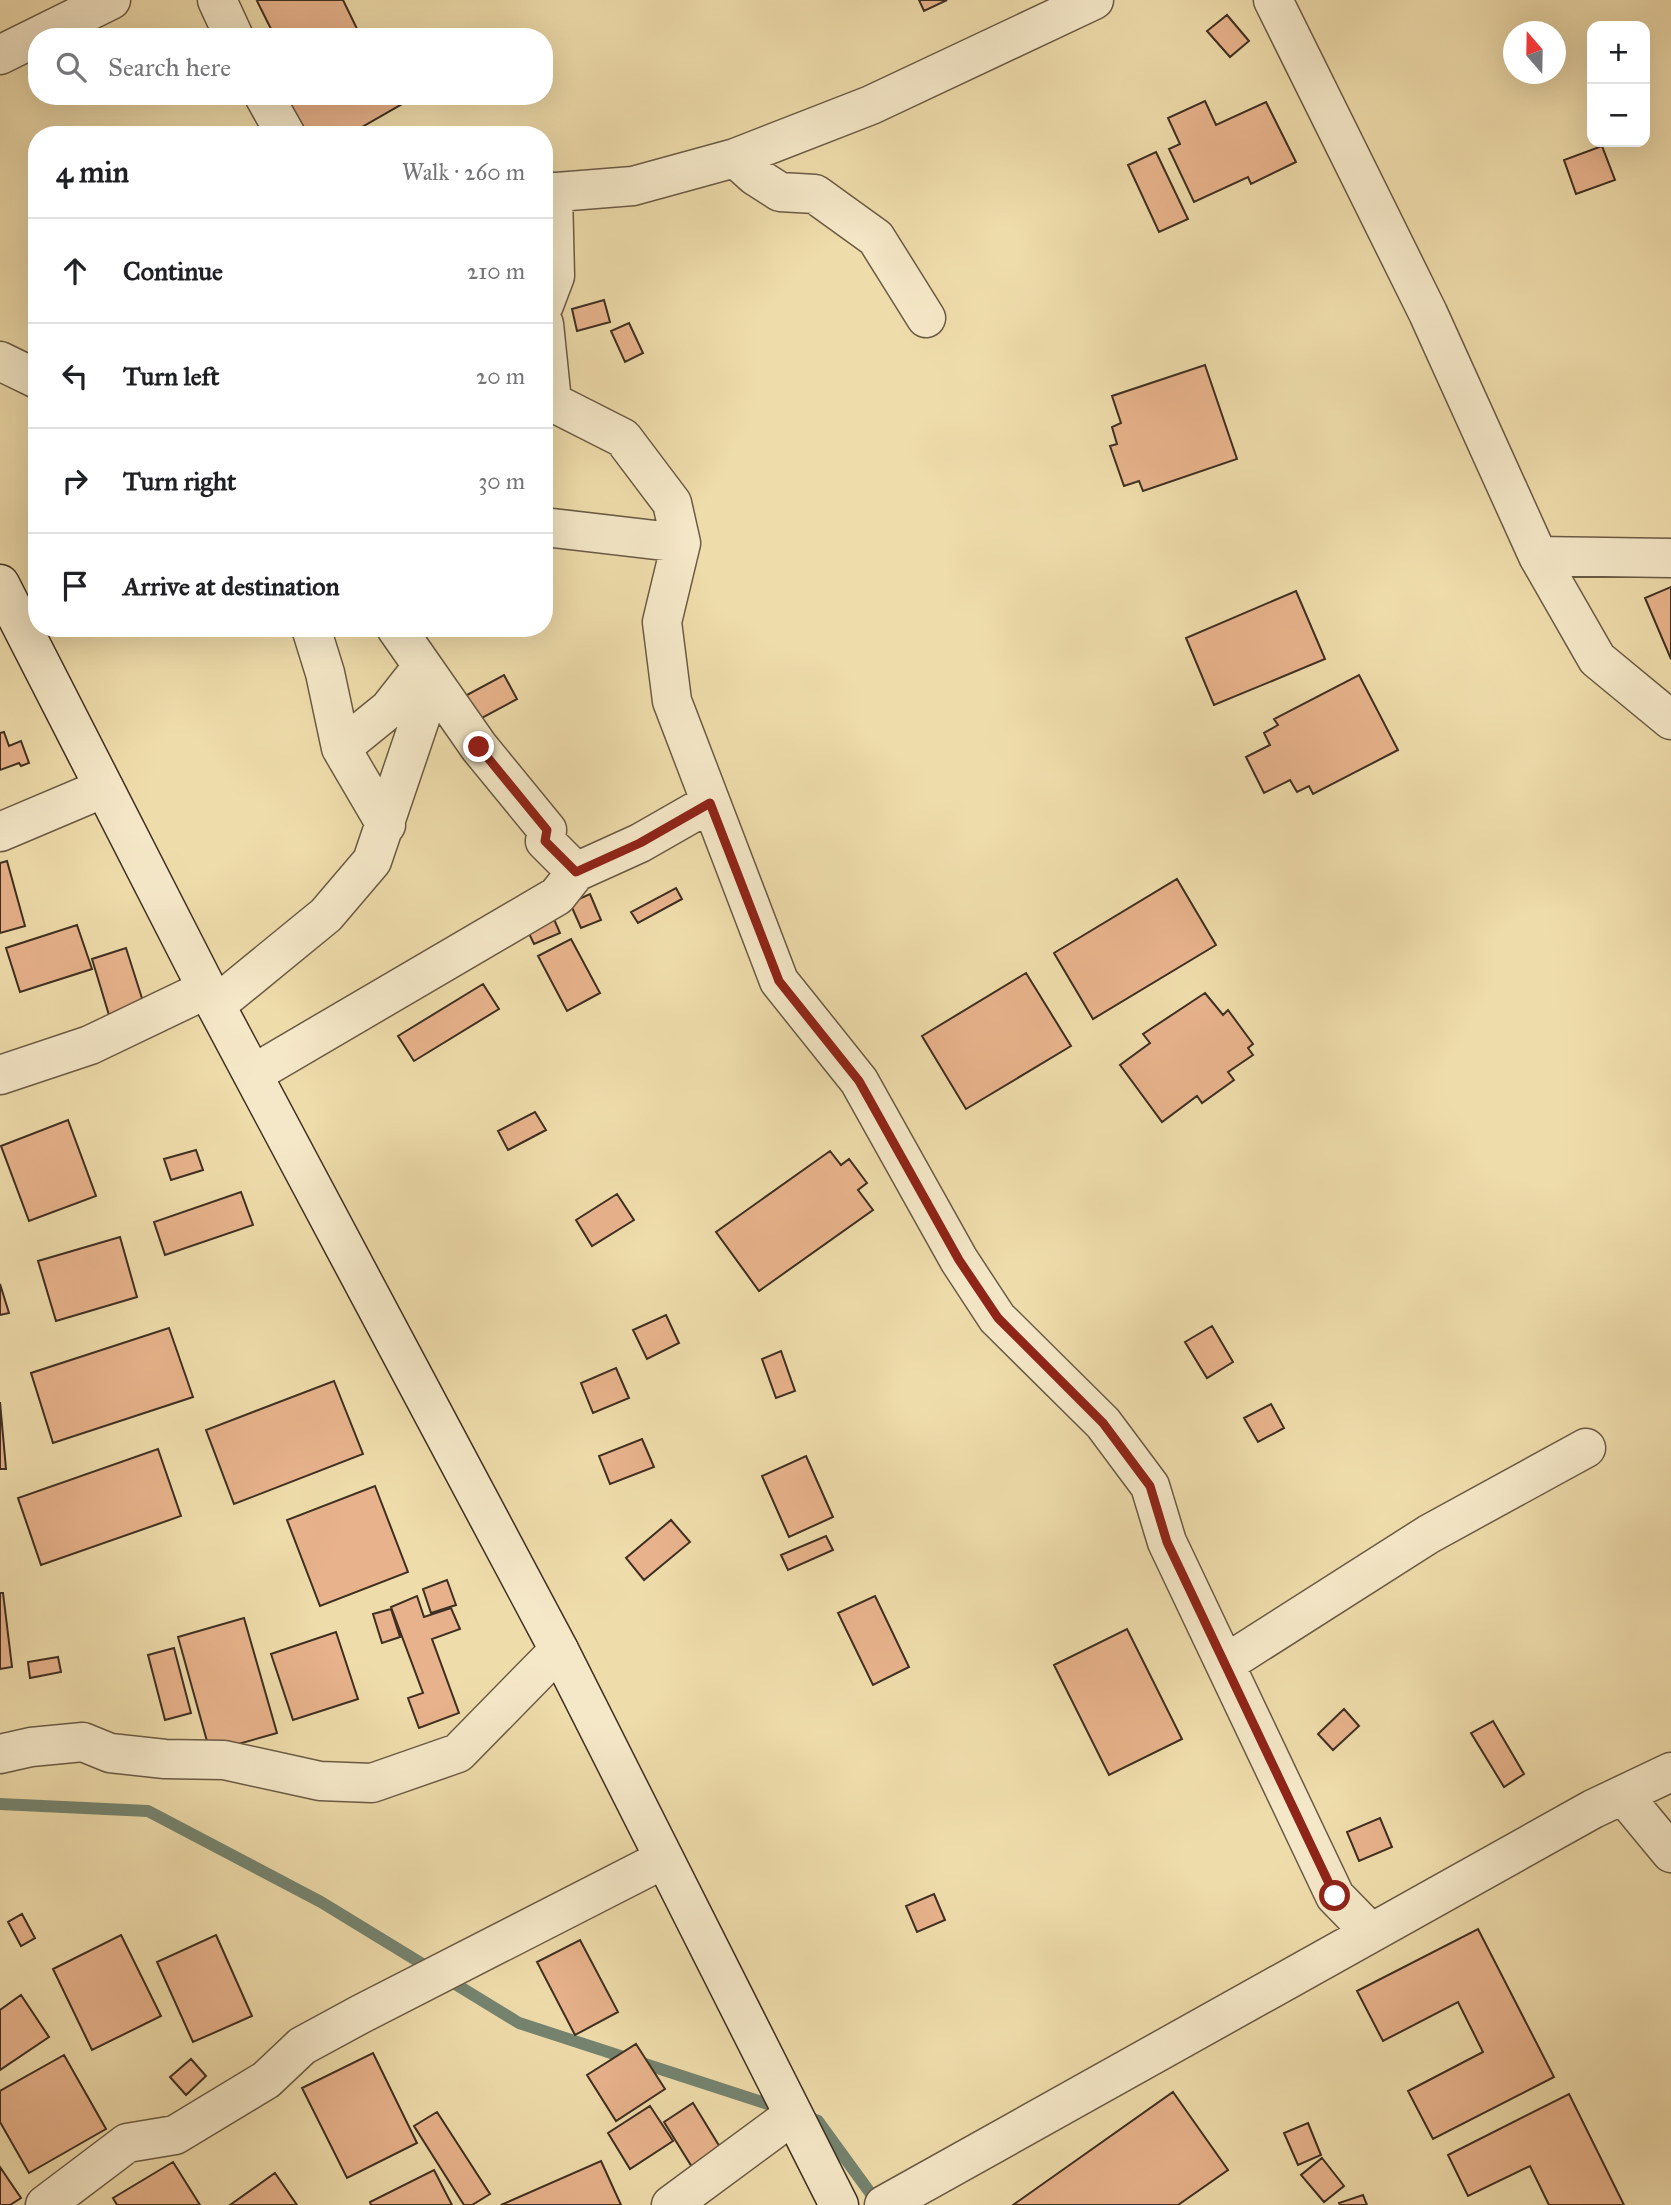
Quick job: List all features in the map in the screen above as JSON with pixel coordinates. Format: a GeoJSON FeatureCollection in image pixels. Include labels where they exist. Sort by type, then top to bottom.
{"type":"FeatureCollection","features":[{"type":"Feature","properties":{"kind":"street"},"geometry":{"type":"LineString","coordinates":[[54,28],[111,0]]}},
{"type":"Feature","properties":{"kind":"street"},"geometry":{"type":"LineString","coordinates":[[217,0],[230,28]]}},
{"type":"Feature","properties":{"kind":"street"},"geometry":{"type":"LineString","coordinates":[[553,193],[633,186],[734,158],[871,105],[1094,0]]}},
{"type":"Feature","properties":{"kind":"street"},"geometry":{"type":"LineString","coordinates":[[1273,0],[1428,313],[1538,556],[1597,659],[1671,720]]}},
{"type":"Feature","properties":{"kind":"street"},"geometry":{"type":"LineString","coordinates":[[0,55],[28,41]]}},
{"type":"Feature","properties":{"kind":"street"},"geometry":{"type":"LineString","coordinates":[[269,105],[281,126]]}},
{"type":"Feature","properties":{"kind":"street"},"geometry":{"type":"LineString","coordinates":[[734,158],[780,192],[815,194],[876,238],[926,318]]}},
{"type":"Feature","properties":{"kind":"street"},"geometry":{"type":"LineString","coordinates":[[553,248],[553,281]]}},
{"type":"Feature","properties":{"kind":"street"},"geometry":{"type":"LineString","coordinates":[[0,361],[28,375]]}},
{"type":"Feature","properties":{"kind":"street"},"geometry":{"type":"LineString","coordinates":[[553,406],[623,438],[672,503],[681,543],[662,622],[672,701],[779,981],[859,1081],[959,1260],[998,1318],[1103,1423],[1150,1486],[1167,1542],[1335,1896],[1371,1933]]}},
{"type":"Feature","properties":{"kind":"street"},"geometry":{"type":"LineString","coordinates":[[553,528],[681,543]]}},
{"type":"Feature","properties":{"kind":"street"},"geometry":{"type":"LineString","coordinates":[[1538,556],[1671,558]]}},
{"type":"Feature","properties":{"kind":"street"},"geometry":{"type":"LineString","coordinates":[[0,584],[211,997],[559,1650],[839,2205]]}},
{"type":"Feature","properties":{"kind":"street"},"geometry":{"type":"LineString","coordinates":[[314,637],[325,673],[341,748],[386,825]]}},
{"type":"Feature","properties":{"kind":"street"},"geometry":{"type":"LineString","coordinates":[[402,637],[479,747],[547,830],[545,841],[576,872]]}},
{"type":"Feature","properties":{"kind":"street"},"geometry":{"type":"LineString","coordinates":[[341,748],[428,674]]}},
{"type":"Feature","properties":{"kind":"street"},"geometry":{"type":"LineString","coordinates":[[0,1076],[90,1045],[211,997],[326,915],[373,861],[386,825],[428,674]]}},
{"type":"Feature","properties":{"kind":"street"},"geometry":{"type":"LineString","coordinates":[[0,832],[104,788]]}},
{"type":"Feature","properties":{"kind":"street"},"geometry":{"type":"LineString","coordinates":[[253,1074],[556,896],[576,872],[640,843],[710,803]]}},
{"type":"Feature","properties":{"kind":"street"},"geometry":{"type":"LineString","coordinates":[[1225,1664],[1429,1534],[1586,1448]]}},
{"type":"Feature","properties":{"kind":"street"},"geometry":{"type":"LineString","coordinates":[[0,1754],[31,1747],[83,1742],[110,1753],[166,1759],[224,1760],[320,1781],[372,1783],[458,1753],[559,1650]]}},
{"type":"Feature","properties":{"kind":"street"},"geometry":{"type":"LineString","coordinates":[[884,2205],[1593,1809],[1671,1772]]}},
{"type":"Feature","properties":{"kind":"street"},"geometry":{"type":"LineString","coordinates":[[1623,1795],[1671,1853]]}},
{"type":"Feature","properties":{"kind":"street"},"geometry":{"type":"LineString","coordinates":[[52,2204],[127,2143],[175,2135],[267,2080],[302,2046],[664,1858]]}},
{"type":"Feature","properties":{"kind":"street"},"geometry":{"type":"LineString","coordinates":[[1312,1966],[1335,1896]]}},
{"type":"Feature","properties":{"kind":"street"},"geometry":{"type":"LineString","coordinates":[[671,2205],[793,2115]]}},
{"type":"Feature","properties":{"kind":"building"},"geometry":{"type":"Polygon","coordinates":[[[343,0],[357,28],[270,28],[257,1],[343,0]]]}},
{"type":"Feature","properties":{"kind":"building"},"geometry":{"type":"Polygon","coordinates":[[[919,0],[947,0],[924,11],[919,0]]]}},
{"type":"Feature","properties":{"kind":"building"},"geometry":{"type":"Polygon","coordinates":[[[1227,15],[1249,41],[1230,57],[1207,31],[1227,15]]]}},
{"type":"Feature","properties":{"kind":"building"},"geometry":{"type":"Polygon","coordinates":[[[1205,101],[1216,125],[1266,102],[1296,162],[1251,184],[1248,177],[1194,202],[1169,149],[1180,144],[1168,118],[1205,101]]]}},
{"type":"Feature","properties":{"kind":"building"},"geometry":{"type":"Polygon","coordinates":[[[285,105],[400,105],[364,126],[298,126],[285,105]]]}},
{"type":"Feature","properties":{"kind":"building"},"geometry":{"type":"Polygon","coordinates":[[[1602,147],[1615,180],[1576,194],[1564,160],[1602,147]]]}},
{"type":"Feature","properties":{"kind":"building"},"geometry":{"type":"Polygon","coordinates":[[[1156,152],[1188,219],[1159,232],[1128,165],[1156,152]]]}},
{"type":"Feature","properties":{"kind":"building"},"geometry":{"type":"Polygon","coordinates":[[[604,300],[610,322],[577,331],[572,309],[604,300]]]}},
{"type":"Feature","properties":{"kind":"building"},"geometry":{"type":"Polygon","coordinates":[[[629,323],[643,353],[625,362],[611,331],[629,323]]]}},
{"type":"Feature","properties":{"kind":"building"},"geometry":{"type":"Polygon","coordinates":[[[1205,365],[1237,459],[1143,491],[1139,481],[1124,486],[1110,446],[1117,444],[1112,427],[1121,423],[1112,396],[1205,365]]]}},
{"type":"Feature","properties":{"kind":"building"},"geometry":{"type":"Polygon","coordinates":[[[1671,587],[1671,659],[1645,598],[1671,587]]]}},
{"type":"Feature","properties":{"kind":"building"},"geometry":{"type":"Polygon","coordinates":[[[1296,591],[1325,659],[1214,705],[1186,638],[1296,591]]]}},
{"type":"Feature","properties":{"kind":"building"},"geometry":{"type":"Polygon","coordinates":[[[504,675],[517,699],[465,727],[452,703],[504,675]]]}},
{"type":"Feature","properties":{"kind":"building"},"geometry":{"type":"Polygon","coordinates":[[[1359,675],[1398,750],[1313,794],[1309,786],[1297,792],[1290,780],[1264,793],[1246,757],[1270,745],[1264,733],[1278,725],[1274,719],[1359,675]]]}},
{"type":"Feature","properties":{"kind":"building"},"geometry":{"type":"Polygon","coordinates":[[[4,732],[9,746],[21,741],[29,763],[21,766],[19,763],[0,770],[0,733],[4,732]]]}},
{"type":"Feature","properties":{"kind":"building"},"geometry":{"type":"Polygon","coordinates":[[[7,861],[25,926],[0,933],[0,863],[7,861]]]}},
{"type":"Feature","properties":{"kind":"building"},"geometry":{"type":"Polygon","coordinates":[[[1177,879],[1216,945],[1093,1019],[1054,953],[1177,879]]]}},
{"type":"Feature","properties":{"kind":"building"},"geometry":{"type":"Polygon","coordinates":[[[676,888],[682,899],[638,923],[631,912],[676,888]]]}},
{"type":"Feature","properties":{"kind":"building"},"geometry":{"type":"Polygon","coordinates":[[[590,894],[601,920],[581,928],[570,903],[590,894]]]}},
{"type":"Feature","properties":{"kind":"building"},"geometry":{"type":"Polygon","coordinates":[[[550,910],[560,933],[534,944],[523,921],[550,910]]]}},
{"type":"Feature","properties":{"kind":"building"},"geometry":{"type":"Polygon","coordinates":[[[77,925],[92,969],[20,992],[6,948],[77,925]]]}},
{"type":"Feature","properties":{"kind":"building"},"geometry":{"type":"Polygon","coordinates":[[[571,939],[600,993],[567,1011],[538,956],[571,939]]]}},
{"type":"Feature","properties":{"kind":"building"},"geometry":{"type":"Polygon","coordinates":[[[126,948],[147,1014],[112,1025],[92,959],[126,948]]]}},
{"type":"Feature","properties":{"kind":"building"},"geometry":{"type":"Polygon","coordinates":[[[1026,973],[1071,1046],[966,1109],[922,1036],[1026,973]]]}},
{"type":"Feature","properties":{"kind":"building"},"geometry":{"type":"Polygon","coordinates":[[[483,984],[499,1009],[414,1061],[398,1036],[483,984]]]}},
{"type":"Feature","properties":{"kind":"building"},"geometry":{"type":"Polygon","coordinates":[[[1205,993],[1223,1015],[1228,1010],[1253,1044],[1248,1048],[1253,1055],[1228,1072],[1234,1080],[1202,1103],[1197,1096],[1162,1122],[1120,1065],[1150,1043],[1143,1034],[1205,993]]]}},
{"type":"Feature","properties":{"kind":"building"},"geometry":{"type":"Polygon","coordinates":[[[535,1112],[546,1130],[508,1150],[498,1131],[535,1112]]]}},
{"type":"Feature","properties":{"kind":"building"},"geometry":{"type":"Polygon","coordinates":[[[68,1120],[96,1196],[29,1221],[1,1146],[68,1120]]]}},
{"type":"Feature","properties":{"kind":"building"},"geometry":{"type":"Polygon","coordinates":[[[196,1150],[203,1170],[171,1180],[164,1159],[196,1150]]]}},
{"type":"Feature","properties":{"kind":"building"},"geometry":{"type":"Polygon","coordinates":[[[830,1151],[841,1165],[849,1159],[867,1183],[858,1190],[873,1210],[759,1291],[716,1232],[830,1151]]]}},
{"type":"Feature","properties":{"kind":"building"},"geometry":{"type":"Polygon","coordinates":[[[241,1192],[253,1225],[165,1255],[154,1222],[241,1192]]]}},
{"type":"Feature","properties":{"kind":"building"},"geometry":{"type":"Polygon","coordinates":[[[617,1194],[634,1220],[592,1246],[576,1220],[617,1194]]]}},
{"type":"Feature","properties":{"kind":"building"},"geometry":{"type":"Polygon","coordinates":[[[120,1237],[137,1297],[56,1321],[38,1261],[120,1237]]]}},
{"type":"Feature","properties":{"kind":"building"},"geometry":{"type":"Polygon","coordinates":[[[0,1284],[9,1313],[0,1315],[0,1284]]]}},
{"type":"Feature","properties":{"kind":"building"},"geometry":{"type":"Polygon","coordinates":[[[666,1315],[679,1343],[647,1359],[633,1330],[666,1315]]]}},
{"type":"Feature","properties":{"kind":"building"},"geometry":{"type":"Polygon","coordinates":[[[1212,1326],[1233,1362],[1207,1378],[1185,1342],[1212,1326]]]}},
{"type":"Feature","properties":{"kind":"building"},"geometry":{"type":"Polygon","coordinates":[[[169,1328],[193,1397],[53,1443],[31,1373],[169,1328]]]}},
{"type":"Feature","properties":{"kind":"building"},"geometry":{"type":"Polygon","coordinates":[[[781,1351],[795,1391],[776,1398],[762,1359],[781,1351]]]}},
{"type":"Feature","properties":{"kind":"building"},"geometry":{"type":"Polygon","coordinates":[[[616,1368],[629,1398],[593,1413],[581,1383],[616,1368]]]}},
{"type":"Feature","properties":{"kind":"building"},"geometry":{"type":"Polygon","coordinates":[[[334,1381],[363,1454],[234,1504],[206,1430],[334,1381]]]}},
{"type":"Feature","properties":{"kind":"building"},"geometry":{"type":"Polygon","coordinates":[[[0,1402],[6,1469],[0,1469],[0,1402]]]}},
{"type":"Feature","properties":{"kind":"building"},"geometry":{"type":"Polygon","coordinates":[[[1271,1404],[1284,1428],[1258,1442],[1244,1418],[1271,1404]]]}},
{"type":"Feature","properties":{"kind":"building"},"geometry":{"type":"Polygon","coordinates":[[[642,1439],[654,1467],[610,1484],[599,1456],[642,1439]]]}},
{"type":"Feature","properties":{"kind":"building"},"geometry":{"type":"Polygon","coordinates":[[[158,1449],[181,1516],[41,1565],[18,1498],[158,1449]]]}},
{"type":"Feature","properties":{"kind":"building"},"geometry":{"type":"Polygon","coordinates":[[[806,1456],[833,1517],[789,1537],[762,1476],[806,1456]]]}},
{"type":"Feature","properties":{"kind":"building"},"geometry":{"type":"Polygon","coordinates":[[[375,1486],[408,1572],[320,1606],[287,1520],[375,1486]]]}},
{"type":"Feature","properties":{"kind":"building"},"geometry":{"type":"Polygon","coordinates":[[[671,1520],[690,1542],[644,1580],[626,1558],[671,1520]]]}},
{"type":"Feature","properties":{"kind":"building"},"geometry":{"type":"Polygon","coordinates":[[[826,1536],[833,1550],[788,1570],[781,1555],[826,1536]]]}},
{"type":"Feature","properties":{"kind":"building"},"geometry":{"type":"Polygon","coordinates":[[[447,1580],[456,1605],[431,1613],[423,1589],[447,1580]]]}},
{"type":"Feature","properties":{"kind":"building"},"geometry":{"type":"Polygon","coordinates":[[[0,1593],[3,1593],[12,1667],[0,1669],[0,1593]]]}},
{"type":"Feature","properties":{"kind":"building"},"geometry":{"type":"Polygon","coordinates":[[[417,1596],[424,1617],[451,1608],[460,1629],[432,1639],[459,1713],[419,1728],[408,1698],[423,1693],[391,1607],[417,1596]]]}},
{"type":"Feature","properties":{"kind":"building"},"geometry":{"type":"Polygon","coordinates":[[[875,1596],[909,1667],[873,1685],[838,1613],[875,1596]]]}},
{"type":"Feature","properties":{"kind":"building"},"geometry":{"type":"Polygon","coordinates":[[[391,1609],[400,1637],[382,1643],[373,1614],[391,1609]]]}},
{"type":"Feature","properties":{"kind":"building"},"geometry":{"type":"Polygon","coordinates":[[[244,1618],[277,1733],[210,1752],[178,1637],[244,1618]]]}},
{"type":"Feature","properties":{"kind":"building"},"geometry":{"type":"Polygon","coordinates":[[[1127,1629],[1182,1739],[1109,1775],[1054,1665],[1127,1629]]]}},
{"type":"Feature","properties":{"kind":"building"},"geometry":{"type":"Polygon","coordinates":[[[336,1632],[358,1699],[293,1720],[271,1654],[336,1632]]]}},
{"type":"Feature","properties":{"kind":"building"},"geometry":{"type":"Polygon","coordinates":[[[174,1648],[191,1713],[165,1720],[148,1655],[174,1648]]]}},
{"type":"Feature","properties":{"kind":"building"},"geometry":{"type":"Polygon","coordinates":[[[58,1657],[61,1672],[30,1678],[28,1662],[58,1657]]]}},
{"type":"Feature","properties":{"kind":"building"},"geometry":{"type":"Polygon","coordinates":[[[1344,1709],[1359,1726],[1333,1750],[1318,1734],[1344,1709]]]}},
{"type":"Feature","properties":{"kind":"building"},"geometry":{"type":"Polygon","coordinates":[[[1493,1721],[1524,1774],[1504,1787],[1471,1733],[1493,1721]]]}},
{"type":"Feature","properties":{"kind":"building"},"geometry":{"type":"Polygon","coordinates":[[[1380,1818],[1392,1847],[1359,1861],[1347,1832],[1380,1818]]]}},
{"type":"Feature","properties":{"kind":"building"},"geometry":{"type":"Polygon","coordinates":[[[934,1894],[945,1920],[917,1932],[906,1906],[934,1894]]]}},
{"type":"Feature","properties":{"kind":"building"},"geometry":{"type":"Polygon","coordinates":[[[22,1914],[35,1938],[21,1946],[8,1922],[22,1914]]]}},
{"type":"Feature","properties":{"kind":"building"},"geometry":{"type":"Polygon","coordinates":[[[1478,1929],[1554,2077],[1433,2139],[1408,2091],[1483,2052],[1458,2002],[1383,2041],[1357,1991],[1478,1929]]]}},
{"type":"Feature","properties":{"kind":"building"},"geometry":{"type":"Polygon","coordinates":[[[121,1935],[161,2016],[92,2050],[53,1969],[121,1935]]]}},
{"type":"Feature","properties":{"kind":"building"},"geometry":{"type":"Polygon","coordinates":[[[216,1935],[252,2016],[193,2042],[157,1962],[216,1935]]]}},
{"type":"Feature","properties":{"kind":"building"},"geometry":{"type":"Polygon","coordinates":[[[580,1940],[618,2012],[575,2035],[537,1962],[580,1940]]]}},
{"type":"Feature","properties":{"kind":"building"},"geometry":{"type":"Polygon","coordinates":[[[21,1995],[49,2037],[0,2070],[0,2010],[21,1995]]]}},
{"type":"Feature","properties":{"kind":"building"},"geometry":{"type":"Polygon","coordinates":[[[636,2044],[665,2089],[616,2121],[587,2075],[636,2044]]]}},
{"type":"Feature","properties":{"kind":"building"},"geometry":{"type":"Polygon","coordinates":[[[373,2053],[417,2143],[347,2178],[302,2088],[373,2053]]]}},
{"type":"Feature","properties":{"kind":"building"},"geometry":{"type":"Polygon","coordinates":[[[64,2055],[106,2129],[29,2173],[0,2122],[0,2091],[64,2055]]]}},
{"type":"Feature","properties":{"kind":"building"},"geometry":{"type":"Polygon","coordinates":[[[191,2059],[206,2076],[186,2095],[170,2077],[191,2059]]]}},
{"type":"Feature","properties":{"kind":"building"},"geometry":{"type":"Polygon","coordinates":[[[1173,2092],[1228,2170],[1178,2205],[1013,2205],[1173,2092]]]}},
{"type":"Feature","properties":{"kind":"building"},"geometry":{"type":"Polygon","coordinates":[[[1569,2094],[1624,2205],[1549,2205],[1530,2166],[1468,2196],[1448,2155],[1569,2094]]]}},
{"type":"Feature","properties":{"kind":"building"},"geometry":{"type":"Polygon","coordinates":[[[693,2103],[726,2157],[697,2175],[664,2122],[693,2103]]]}},
{"type":"Feature","properties":{"kind":"building"},"geometry":{"type":"Polygon","coordinates":[[[650,2106],[673,2141],[630,2169],[608,2133],[650,2106]]]}},
{"type":"Feature","properties":{"kind":"building"},"geometry":{"type":"Polygon","coordinates":[[[437,2112],[490,2194],[472,2205],[464,2205],[414,2126],[437,2112]]]}},
{"type":"Feature","properties":{"kind":"building"},"geometry":{"type":"Polygon","coordinates":[[[1308,2123],[1321,2155],[1298,2165],[1284,2133],[1308,2123]]]}},
{"type":"Feature","properties":{"kind":"building"},"geometry":{"type":"Polygon","coordinates":[[[1322,2158],[1344,2186],[1324,2202],[1301,2175],[1322,2158]]]}},
{"type":"Feature","properties":{"kind":"building"},"geometry":{"type":"Polygon","coordinates":[[[601,2161],[621,2205],[501,2205],[601,2161]]]}},
{"type":"Feature","properties":{"kind":"building"},"geometry":{"type":"Polygon","coordinates":[[[173,2162],[200,2205],[117,2205],[113,2198],[173,2162]]]}},
{"type":"Feature","properties":{"kind":"building"},"geometry":{"type":"Polygon","coordinates":[[[0,2167],[21,2198],[10,2205],[0,2205],[0,2167]]]}},
{"type":"Feature","properties":{"kind":"building"},"geometry":{"type":"Polygon","coordinates":[[[434,2170],[452,2205],[371,2205],[370,2202],[434,2170]]]}},
{"type":"Feature","properties":{"kind":"building"},"geometry":{"type":"Polygon","coordinates":[[[275,2173],[297,2205],[230,2205],[275,2173]]]}},
{"type":"Feature","properties":{"kind":"building"},"geometry":{"type":"Polygon","coordinates":[[[1363,2195],[1367,2205],[1339,2203],[1363,2195]]]}},
{"type":"Feature","properties":{"kind":"waterway"},"geometry":{"type":"LineString","coordinates":[[0,1804],[148,1811],[321,1902],[519,2023],[780,2108]]}},
{"type":"Feature","properties":{"kind":"waterway"},"geometry":{"type":"LineString","coordinates":[[804,2116],[818,2121],[879,2205]]}},
{"type":"Feature","properties":{"kind":"route"},"geometry":{"type":"LineString","coordinates":[[479,747],[547,830],[545,841],[576,872],[640,843],[710,803],[779,981],[859,1081],[959,1260],[998,1318],[1103,1423],[1150,1486],[1167,1542],[1335,1896]]}}]}
